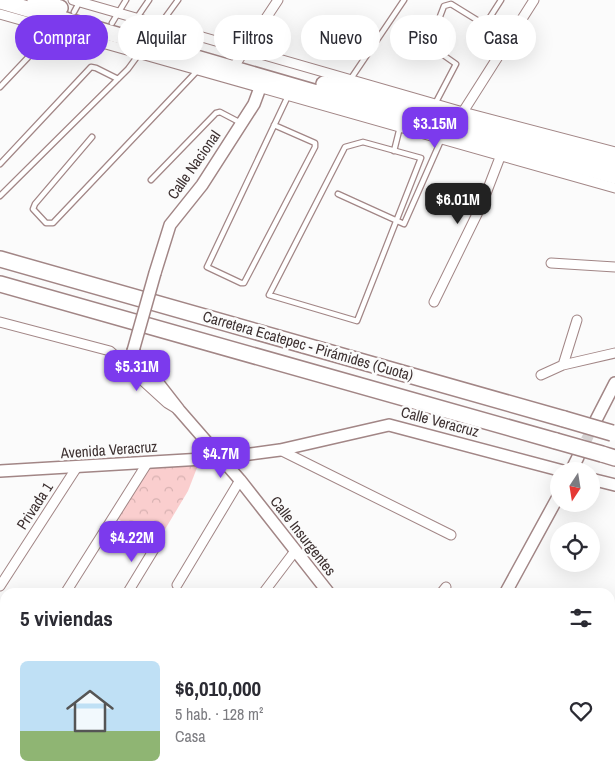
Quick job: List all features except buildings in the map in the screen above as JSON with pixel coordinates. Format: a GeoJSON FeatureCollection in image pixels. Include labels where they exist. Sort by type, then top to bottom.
{"type":"FeatureCollection","features":[{"type":"Feature","properties":{"kind":"highway"},"geometry":{"type":"LineString","coordinates":[[0,1],[118,32]]}},
{"type":"Feature","properties":{"kind":"highway"},"geometry":{"type":"LineString","coordinates":[[43,1],[77,4],[118,21]]}},
{"type":"Feature","properties":{"kind":"highway"},"geometry":{"type":"LineString","coordinates":[[191,60],[201,65],[239,60],[348,85],[433,109],[451,125],[502,151],[615,176]]}},
{"type":"Feature","properties":{"kind":"highway"},"geometry":{"type":"LineString","coordinates":[[239,60],[263,83],[402,123],[451,125],[615,163]]}},
{"type":"Feature","properties":{"kind":"highway","name":"Carretera Ecatepec - Pirámides (Cuota)"},"geometry":{"type":"LineString","coordinates":[[0,259],[613,433]]}},
{"type":"Feature","properties":{"kind":"highway","name":"Carretera Ecatepec - Pirámides (Cuota)"},"geometry":{"type":"LineString","coordinates":[[0,284],[608,456]]}},
{"type":"Feature","properties":{"kind":"street"},"geometry":{"type":"LineString","coordinates":[[268,15],[278,0]]}},
{"type":"Feature","properties":{"kind":"street"},"geometry":{"type":"LineString","coordinates":[[534,0],[451,125],[615,152]]}},
{"type":"Feature","properties":{"kind":"street"},"geometry":{"type":"LineString","coordinates":[[0,14],[15,18]]}},
{"type":"Feature","properties":{"kind":"street"},"geometry":{"type":"LineString","coordinates":[[114,18],[118,18]]}},
{"type":"Feature","properties":{"kind":"street"},"geometry":{"type":"LineString","coordinates":[[201,65],[263,83],[288,96],[402,123]]}},
{"type":"Feature","properties":{"kind":"street","name":"Calle Nacional"},"geometry":{"type":"LineString","coordinates":[[155,273],[170,224],[202,185],[241,123],[263,83]]}},
{"type":"Feature","properties":{"kind":"street"},"geometry":{"type":"LineString","coordinates":[[434,302],[482,204],[502,151],[615,188]]}},
{"type":"Feature","properties":{"kind":"street"},"geometry":{"type":"LineString","coordinates":[[551,263],[615,267]]}},
{"type":"Feature","properties":{"kind":"street","name":"Calle Insurgentes"},"geometry":{"type":"LineString","coordinates":[[155,273],[133,351],[179,410],[240,480],[325,588]]}},
{"type":"Feature","properties":{"kind":"street"},"geometry":{"type":"LineString","coordinates":[[563,365],[577,320]]}},
{"type":"Feature","properties":{"kind":"street"},"geometry":{"type":"LineString","coordinates":[[0,322],[110,351],[167,404],[179,410]]}},
{"type":"Feature","properties":{"kind":"street"},"geometry":{"type":"LineString","coordinates":[[541,375],[563,365],[615,353]]}},
{"type":"Feature","properties":{"kind":"street"},"geometry":{"type":"LineString","coordinates":[[596,420],[615,383]]}},
{"type":"Feature","properties":{"kind":"street","name":"Calle Veracruz"},"geometry":{"type":"LineString","coordinates":[[220,458],[280,450],[389,424],[550,467]]}},
{"type":"Feature","properties":{"kind":"street"},"geometry":{"type":"LineString","coordinates":[[280,450],[452,536]]}},
{"type":"Feature","properties":{"kind":"street"},"geometry":{"type":"LineString","coordinates":[[576,462],[578,457]]}},
{"type":"Feature","properties":{"kind":"street","name":"Avenida Veracruz"},"geometry":{"type":"LineString","coordinates":[[0,471],[220,458]]}},
{"type":"Feature","properties":{"kind":"street"},"geometry":{"type":"LineString","coordinates":[[69,588],[148,462]]}},
{"type":"Feature","properties":{"kind":"street","name":"Privada 1"},"geometry":{"type":"LineString","coordinates":[[0,586],[77,467]]}},
{"type":"Feature","properties":{"kind":"street"},"geometry":{"type":"LineString","coordinates":[[176,585],[240,480]]}},
{"type":"Feature","properties":{"kind":"street"},"geometry":{"type":"LineString","coordinates":[[600,481],[615,485]]}},
{"type":"Feature","properties":{"kind":"street"},"geometry":{"type":"LineString","coordinates":[[508,588],[550,511]]}},
{"type":"Feature","properties":{"kind":"street"},"geometry":{"type":"LineString","coordinates":[[130,588],[156,546]]}},
{"type":"Feature","properties":{"kind":"street"},"geometry":{"type":"LineString","coordinates":[[267,588],[295,551]]}},
{"type":"Feature","properties":{"kind":"lane"},"geometry":{"type":"LineString","coordinates":[[114,18],[126,0]]}},
{"type":"Feature","properties":{"kind":"lane"},"geometry":{"type":"LineString","coordinates":[[139,15],[150,0]]}},
{"type":"Feature","properties":{"kind":"lane"},"geometry":{"type":"LineString","coordinates":[[167,15],[178,0]]}},
{"type":"Feature","properties":{"kind":"lane"},"geometry":{"type":"LineString","coordinates":[[348,85],[404,0]]}},
{"type":"Feature","properties":{"kind":"lane"},"geometry":{"type":"LineString","coordinates":[[433,109],[456,64],[429,45],[444,6],[450,4],[485,25],[501,0]]}},
{"type":"Feature","properties":{"kind":"lane"},"geometry":{"type":"LineString","coordinates":[[1,84],[25,60]]}},
{"type":"Feature","properties":{"kind":"lane"},"geometry":{"type":"LineString","coordinates":[[0,196],[128,70],[135,60]]}},
{"type":"Feature","properties":{"kind":"lane"},"geometry":{"type":"LineString","coordinates":[[92,137],[35,204],[34,209],[46,223],[53,223],[201,65]]}},
{"type":"Feature","properties":{"kind":"lane"},"geometry":{"type":"LineString","coordinates":[[0,164],[91,67],[118,79]]}},
{"type":"Feature","properties":{"kind":"lane"},"geometry":{"type":"LineString","coordinates":[[274,125],[315,143],[315,147],[244,283],[241,283],[207,267],[274,125],[288,96]]}},
{"type":"Feature","properties":{"kind":"lane"},"geometry":{"type":"LineString","coordinates":[[151,180],[216,113],[220,112],[241,123]]}},
{"type":"Feature","properties":{"kind":"lane"},"geometry":{"type":"LineString","coordinates":[[394,151],[402,123]]}},
{"type":"Feature","properties":{"kind":"lane"},"geometry":{"type":"LineString","coordinates":[[338,194],[396,221],[405,223],[451,125]]}},
{"type":"Feature","properties":{"kind":"lane"},"geometry":{"type":"LineString","coordinates":[[363,142],[421,158],[396,221],[357,320],[269,295],[345,147],[363,142]]}},
{"type":"Feature","properties":{"kind":"green space"},"geometry":{"type":"Polygon","coordinates":[[[200,460],[188,491],[158,541],[114,517],[149,463],[200,460]]]}},
{"type":"Feature","properties":{"kind":"tunnel"},"geometry":{"type":"LineString","coordinates":[[579,455],[596,420]]}}]}
